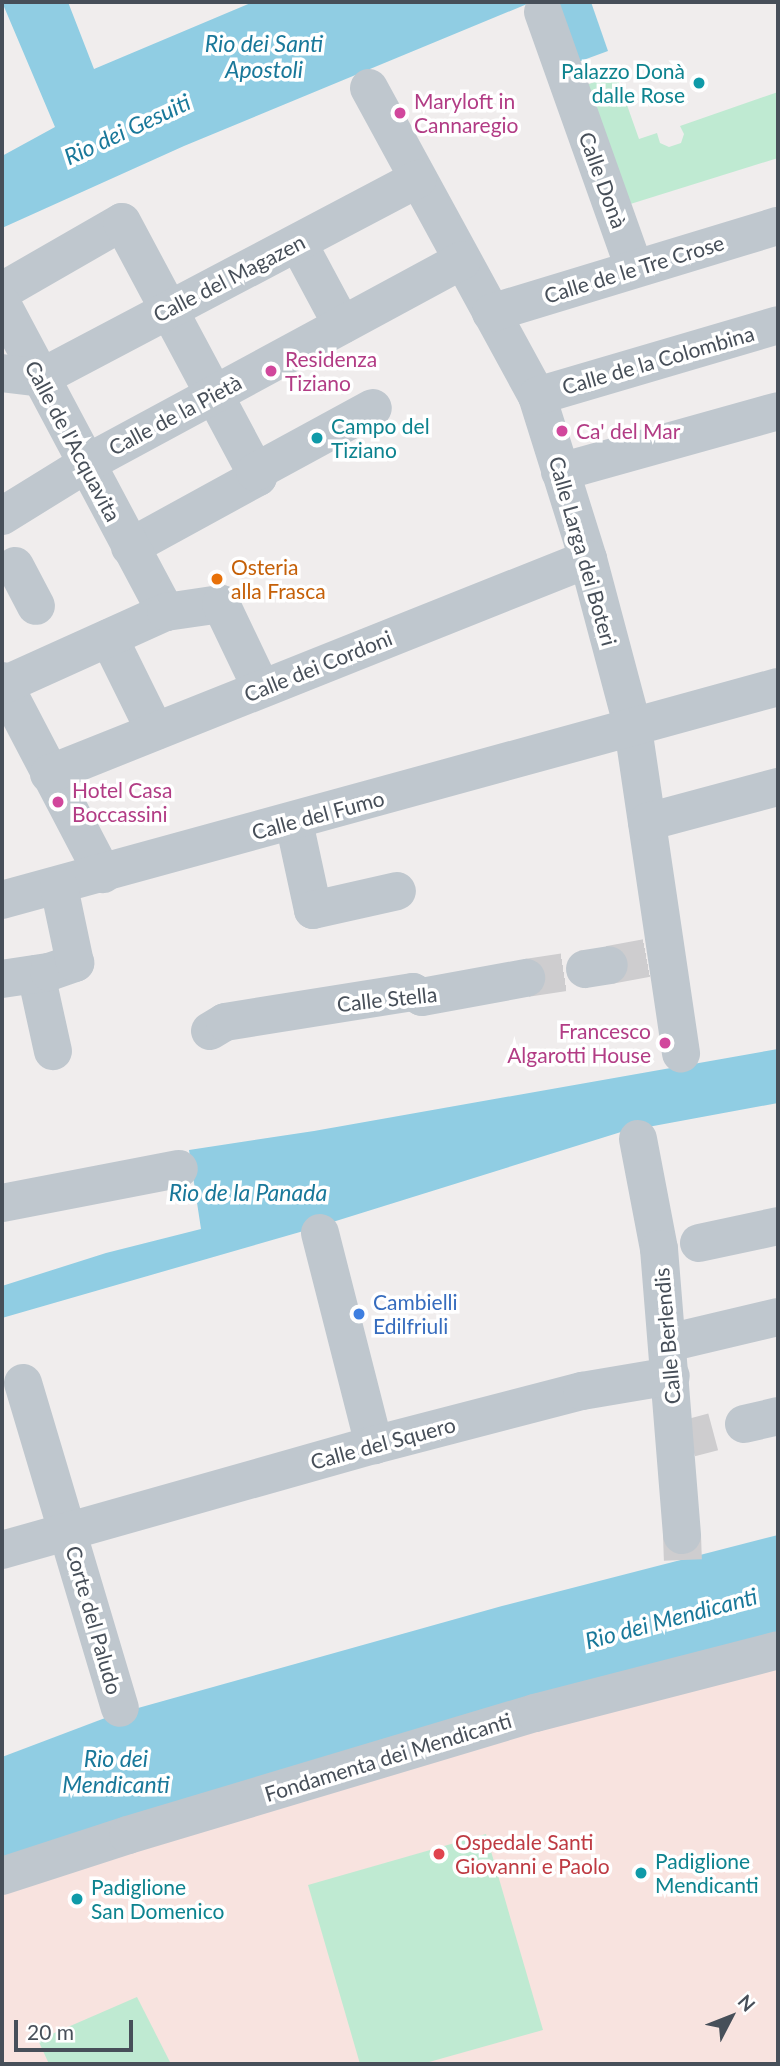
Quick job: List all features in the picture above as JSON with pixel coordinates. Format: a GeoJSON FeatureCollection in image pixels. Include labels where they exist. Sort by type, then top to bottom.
{"type":"FeatureCollection","features":[{"type":"Feature","properties":{"kind":"street","name":"Calle Donà"},"geometry":{"type":"LineString","coordinates":[[543,12],[634,268]]}},
{"type":"Feature","properties":{"kind":"street","name":"Calle Larga dei Boteri"},"geometry":{"type":"LineString","coordinates":[[369,88],[537,396],[588,559],[633,727],[647,822],[659,955],[681,1053]]}},
{"type":"Feature","properties":{"kind":"street","name":"Calle del Magazen"},"geometry":{"type":"LineString","coordinates":[[40,378],[418,179]]}},
{"type":"Feature","properties":{"kind":"street"},"geometry":{"type":"LineString","coordinates":[[2,291],[122,222],[128,228],[258,477],[128,544]]}},
{"type":"Feature","properties":{"kind":"street","name":"Calle de le Tre Crose"},"geometry":{"type":"LineString","coordinates":[[491,313],[778,226]]}},
{"type":"Feature","properties":{"kind":"street"},"geometry":{"type":"LineString","coordinates":[[298,243],[342,325]]}},
{"type":"Feature","properties":{"kind":"street","name":"Calle de la Pietà"},"geometry":{"type":"LineString","coordinates":[[2,516],[85,465],[214,393],[462,260]]}},
{"type":"Feature","properties":{"kind":"street","name":"Calle de l'Acquavita"},"geometry":{"type":"LineString","coordinates":[[2,303],[85,465],[166,612]]}},
{"type":"Feature","properties":{"kind":"street","name":"Calle de la Colombina"},"geometry":{"type":"LineString","coordinates":[[537,396],[778,325]]}},
{"type":"Feature","properties":{"kind":"street"},"geometry":{"type":"LineString","coordinates":[[2,373],[40,378]]}},
{"type":"Feature","properties":{"kind":"street"},"geometry":{"type":"LineString","coordinates":[[255,472],[373,408]]}},
{"type":"Feature","properties":{"kind":"street"},"geometry":{"type":"LineString","coordinates":[[559,472],[778,411]]}},
{"type":"Feature","properties":{"kind":"street","name":"Calle dei Cordoni"},"geometry":{"type":"LineString","coordinates":[[49,774],[588,559]]}},
{"type":"Feature","properties":{"kind":"street"},"geometry":{"type":"LineString","coordinates":[[103,874],[3,683],[166,612],[221,604],[261,688]]}},
{"type":"Feature","properties":{"kind":"street"},"geometry":{"type":"LineString","coordinates":[[109,638],[155,731]]}},
{"type":"Feature","properties":{"kind":"street","name":"Calle del Fumo"},"geometry":{"type":"LineString","coordinates":[[2,900],[59,887],[778,687]]}},
{"type":"Feature","properties":{"kind":"street"},"geometry":{"type":"LineString","coordinates":[[647,822],[778,787]]}},
{"type":"Feature","properties":{"kind":"street"},"geometry":{"type":"LineString","coordinates":[[294,822],[313,910],[397,891]]}},
{"type":"Feature","properties":{"kind":"street"},"geometry":{"type":"LineString","coordinates":[[53,1051],[29,975],[75,962],[59,887]]}},
{"type":"Feature","properties":{"kind":"street","name":"Calle Stella"},"geometry":{"type":"LineString","coordinates":[[210,1031],[225,1022],[238,1019],[413,992],[422,997],[526,978]]}},
{"type":"Feature","properties":{"kind":"street","name":"Calle Berlendis"},"geometry":{"type":"LineString","coordinates":[[638,1139],[677,1247],[669,1359],[722,1430],[682,1535]]}},
{"type":"Feature","properties":{"kind":"street"},"geometry":{"type":"LineString","coordinates":[[2,1203],[179,1169]]}},
{"type":"Feature","properties":{"kind":"street"},"geometry":{"type":"LineString","coordinates":[[677,1247],[778,1226]]}},
{"type":"Feature","properties":{"kind":"street"},"geometry":{"type":"LineString","coordinates":[[320,1233],[374,1445]]}},
{"type":"Feature","properties":{"kind":"street","name":"Calle del Squero"},"geometry":{"type":"LineString","coordinates":[[2,1550],[374,1445],[582,1391],[778,1317]]}},
{"type":"Feature","properties":{"kind":"street","name":"Corte del Paludo"},"geometry":{"type":"LineString","coordinates":[[23,1383],[74,1530],[120,1708]]}},
{"type":"Feature","properties":{"kind":"street","name":"Fondamenta dei Mendicanti"},"geometry":{"type":"LineString","coordinates":[[2,1877],[128,1835],[535,1713],[778,1650]]}},
{"type":"Feature","properties":{"kind":"shaded area","name":"Ospedale Santi Giovanni e Paolo"},"geometry":{"type":"Polygon","coordinates":[[[778,1661],[778,2064],[2,2064],[2,1887],[778,1661]]]}},
{"type":"Feature","properties":{"kind":"green space"},"geometry":{"type":"Polygon","coordinates":[[[616,74],[639,139],[657,133],[660,143],[669,147],[681,143],[684,134],[680,126],[778,92],[778,158],[624,206],[581,87],[616,74]]]}},
{"type":"Feature","properties":{"kind":"green space"},"geometry":{"type":"Polygon","coordinates":[[[486,1834],[543,2030],[422,2064],[360,2064],[308,1885],[486,1834]]]}},
{"type":"Feature","properties":{"kind":"green space"},"geometry":{"type":"Polygon","coordinates":[[[137,1997],[171,2064],[49,2064],[38,2040],[137,1997]]]}},
{"type":"Feature","properties":{"kind":"water","name":"Rio dei Santi Apostoli"},"geometry":{"type":"Polygon","coordinates":[[[2,2],[68,2],[94,69],[253,2],[532,2],[184,146],[2,228],[2,156],[55,127],[2,2]]]}},
{"type":"Feature","properties":{"kind":"water"},"geometry":{"type":"Polygon","coordinates":[[[559,2],[591,2],[608,51],[578,62],[559,2]]]}},
{"type":"Feature","properties":{"kind":"water","name":"Rio de la Panada"},"geometry":{"type":"Polygon","coordinates":[[[778,1049],[778,1103],[621,1132],[307,1230],[2,1318],[2,1286],[106,1253],[201,1229],[189,1150],[314,1131],[778,1049]]]}},
{"type":"Feature","properties":{"kind":"water","name":"Rio dei Mendicanti"},"geometry":{"type":"Polygon","coordinates":[[[778,1535],[778,1640],[2,1867],[2,1757],[113,1715],[502,1606],[778,1535]]]}},
{"type":"Feature","properties":{"kind":"tunnel"},"geometry":{"type":"LineString","coordinates":[[609,965],[652,957]]}},
{"type":"Feature","properties":{"kind":"tunnel"},"geometry":{"type":"LineString","coordinates":[[526,978],[585,969]]}},
{"type":"Feature","properties":{"kind":"tunnel"},"geometry":{"type":"LineString","coordinates":[[690,1438],[713,1432]]}},
{"type":"Feature","properties":{"kind":"tunnel"},"geometry":{"type":"LineString","coordinates":[[682,1535],[683,1560]]}},
{"type":"Feature","properties":{"kind":"place","name":"Palazzo Donà dalle Rose"},"geometry":{"type":"Point","coordinates":[699,83]}},
{"type":"Feature","properties":{"kind":"place","name":"Maryloft in Cannaregio"},"geometry":{"type":"Point","coordinates":[400,113]}},
{"type":"Feature","properties":{"kind":"place","name":"Residenza Tiziano"},"geometry":{"type":"Point","coordinates":[271,371]}},
{"type":"Feature","properties":{"kind":"place","name":"Ca' del Mar"},"geometry":{"type":"Point","coordinates":[562,431]}},
{"type":"Feature","properties":{"kind":"place","name":"Campo del Tiziano"},"geometry":{"type":"Point","coordinates":[317,438]}},
{"type":"Feature","properties":{"kind":"place","name":"Osteria alla Frasca"},"geometry":{"type":"Point","coordinates":[217,579]}},
{"type":"Feature","properties":{"kind":"place","name":"Hotel Casa Boccassini"},"geometry":{"type":"Point","coordinates":[58,802]}},
{"type":"Feature","properties":{"kind":"place","name":"Francesco Algarotti House"},"geometry":{"type":"Point","coordinates":[665,1043]}},
{"type":"Feature","properties":{"kind":"place","name":"Cambielli Edilfriuli"},"geometry":{"type":"Point","coordinates":[359,1314]}},
{"type":"Feature","properties":{"kind":"place","name":"Ospedale Santi Giovanni e Paolo"},"geometry":{"type":"Point","coordinates":[439,1854]}},
{"type":"Feature","properties":{"kind":"place","name":"Padiglione Mendicanti"},"geometry":{"type":"Point","coordinates":[641,1873]}},
{"type":"Feature","properties":{"kind":"place","name":"Padiglione San Domenico"},"geometry":{"type":"Point","coordinates":[77,1899]}},
{"type":"Feature","properties":{"kind":"water label","name":"Rio dei Gesuiti"},"geometry":{"type":"Point","coordinates":[127,129]}}]}
